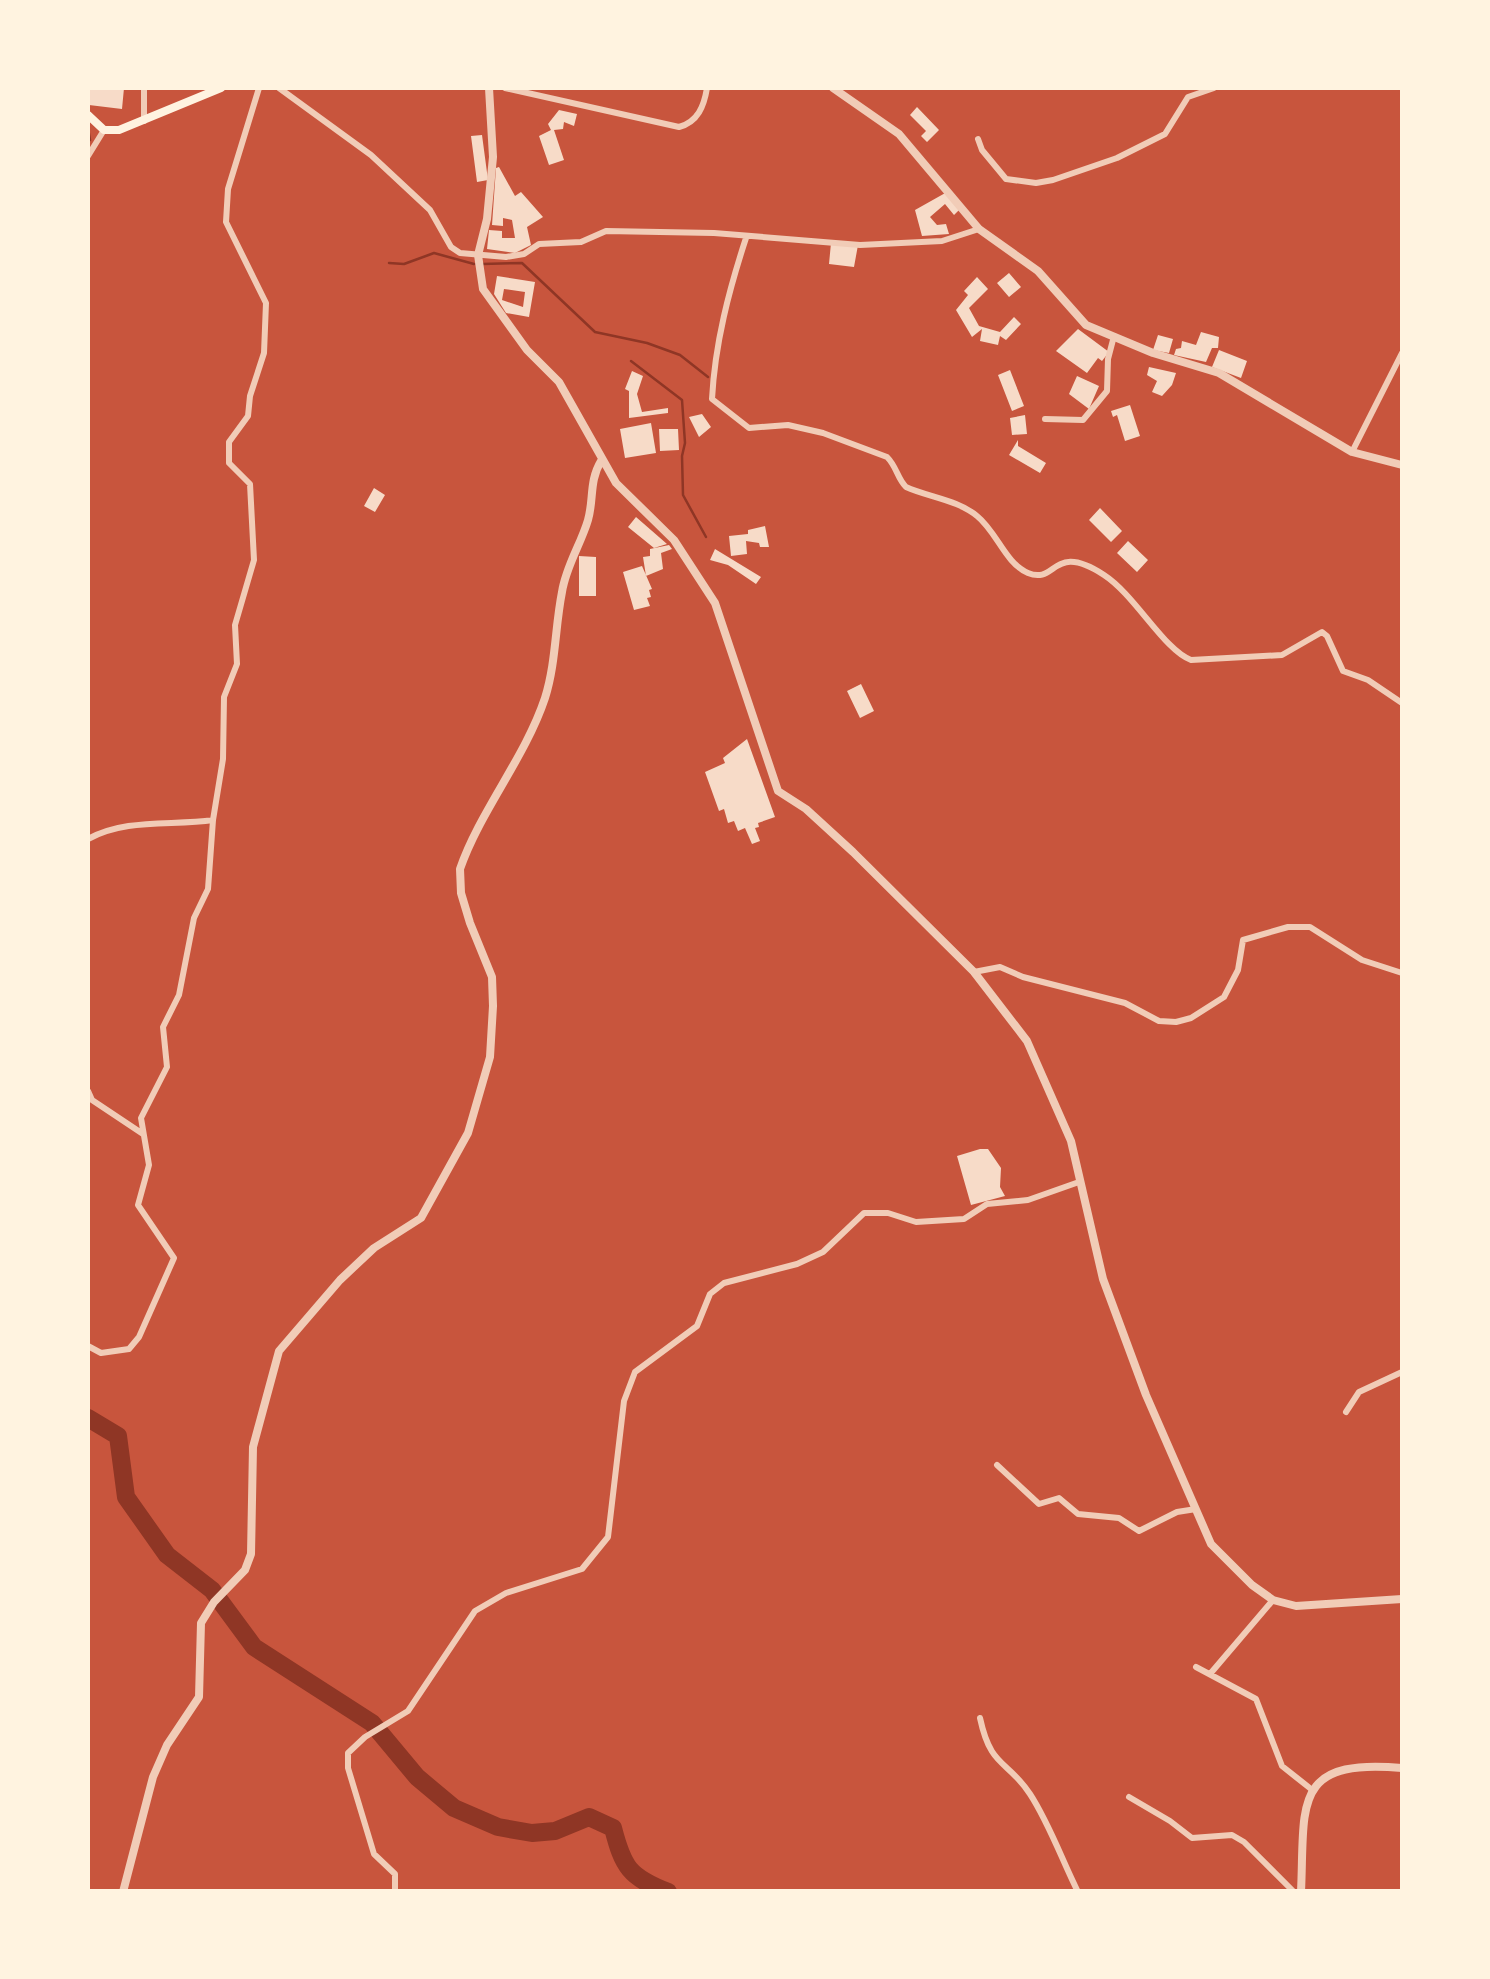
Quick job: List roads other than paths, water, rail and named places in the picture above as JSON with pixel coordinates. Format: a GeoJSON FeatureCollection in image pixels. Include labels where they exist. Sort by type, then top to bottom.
{"type":"FeatureCollection","features":[{"type":"Feature","properties":{"kind":"main road"},"geometry":{"type":"LineString","coordinates":[[88,116],[104,130],[119,130],[221,88]]}},
{"type":"Feature","properties":{"kind":"street"},"geometry":{"type":"LineString","coordinates":[[144,88],[144,122]]}},
{"type":"Feature","properties":{"kind":"street"},"geometry":{"type":"LineString","coordinates":[[88,1346],[101,1352],[129,1349],[140,1336],[174,1258],[138,1205],[149,1165],[140,1118],[168,1066],[163,1026],[179,994],[194,918],[208,888],[223,759],[224,697],[237,664],[235,625],[254,560],[250,484],[228,463],[228,442],[248,416],[264,353],[266,303],[226,222],[228,188],[259,88]]}},
{"type":"Feature","properties":{"kind":"street"},"geometry":{"type":"LineString","coordinates":[[279,88],[382,166],[430,210],[451,247],[478,261],[524,254],[540,244],[581,242],[606,231],[714,232],[746,238],[860,245],[942,241],[979,229]]}},
{"type":"Feature","properties":{"kind":"street"},"geometry":{"type":"LineString","coordinates":[[489,88],[493,157],[478,261],[483,289],[527,350],[560,382],[601,462],[674,540],[715,602],[778,791],[806,808],[854,852],[974,972],[1027,1041],[1071,1141],[1103,1278],[1146,1395],[1211,1544],[1273,1600],[1296,1606],[1402,1599]]}},
{"type":"Feature","properties":{"kind":"street"},"geometry":{"type":"LineString","coordinates":[[506,88],[679,127],[690,124],[698,115],[707,88]]}},
{"type":"Feature","properties":{"kind":"street"},"geometry":{"type":"LineString","coordinates":[[833,88],[900,134],[979,229],[1038,271],[1086,325],[1153,353],[1220,373],[1352,452],[1402,466]]}},
{"type":"Feature","properties":{"kind":"street"},"geometry":{"type":"LineString","coordinates":[[978,139],[982,150],[1006,179],[1053,180],[1117,158],[1166,134],[1188,96],[1214,88]]}},
{"type":"Feature","properties":{"kind":"street"},"geometry":{"type":"LineString","coordinates":[[88,156],[104,130]]}},
{"type":"Feature","properties":{"kind":"street"},"geometry":{"type":"LineString","coordinates":[[746,238],[729,294],[714,369],[712,399],[734,418],[749,428],[788,425],[824,433],[888,457],[898,480],[906,487],[976,515],[1024,572],[1044,574],[1068,559],[1079,560],[1110,578],[1184,657],[1192,660],[1282,656],[1322,632],[1343,670],[1368,680],[1402,703]]}},
{"type":"Feature","properties":{"kind":"street"},"geometry":{"type":"LineString","coordinates":[[1046,419],[1083,420],[1094,408],[1107,390],[1114,336]]}},
{"type":"Feature","properties":{"kind":"street"},"geometry":{"type":"LineString","coordinates":[[1352,452],[1402,353]]}},
{"type":"Feature","properties":{"kind":"street"},"geometry":{"type":"LineString","coordinates":[[123,1892],[154,1778],[167,1745],[199,1697],[201,1623],[214,1602],[245,1570],[251,1554],[252,1447],[279,1351],[363,1258],[421,1218],[468,1133],[490,1057],[493,1006],[492,977],[461,894],[460,869],[530,735],[545,696],[562,590],[573,550],[588,520],[592,476],[601,462]]}},
{"type":"Feature","properties":{"kind":"street"},"geometry":{"type":"LineString","coordinates":[[88,838],[119,827],[213,820]]}},
{"type":"Feature","properties":{"kind":"street"},"geometry":{"type":"LineString","coordinates":[[974,972],[1000,967],[1023,977],[1125,1004],[1148,1017],[1176,1022],[1191,1018],[1224,997],[1238,970],[1243,940],[1273,930],[1310,927],[1362,960],[1402,973]]}},
{"type":"Feature","properties":{"kind":"street"},"geometry":{"type":"LineString","coordinates":[[88,1092],[92,1100],[144,1134]]}},
{"type":"Feature","properties":{"kind":"street"},"geometry":{"type":"LineString","coordinates":[[395,1892],[394,1874],[374,1854],[348,1768],[348,1753],[382,1725],[408,1711],[475,1611],[506,1593],[582,1569],[608,1537],[624,1401],[635,1372],[697,1326],[710,1294],[724,1283],[797,1264],[823,1252],[864,1213],[888,1213],[916,1222],[943,1222],[964,1218],[987,1204],[1028,1200],[1079,1182]]}},
{"type":"Feature","properties":{"kind":"street"},"geometry":{"type":"LineString","coordinates":[[1346,1412],[1359,1392],[1402,1372]]}},
{"type":"Feature","properties":{"kind":"street"},"geometry":{"type":"LineString","coordinates":[[996,1465],[1039,1504],[1059,1498],[1078,1514],[1119,1518],[1139,1531],[1177,1512],[1196,1509]]}},
{"type":"Feature","properties":{"kind":"street"},"geometry":{"type":"LineString","coordinates":[[1210,1674],[1273,1600]]}},
{"type":"Feature","properties":{"kind":"street"},"geometry":{"type":"LineString","coordinates":[[1196,1667],[1256,1699],[1282,1766],[1311,1789]]}},
{"type":"Feature","properties":{"kind":"street"},"geometry":{"type":"LineString","coordinates":[[980,1718],[986,1746],[1029,1791],[1078,1892]]}},
{"type":"Feature","properties":{"kind":"street"},"geometry":{"type":"LineString","coordinates":[[1298,1892],[1305,1805],[1311,1789],[1328,1775],[1353,1768],[1402,1768]]}},
{"type":"Feature","properties":{"kind":"street"},"geometry":{"type":"LineString","coordinates":[[1129,1797],[1192,1838],[1232,1836],[1244,1842],[1298,1892]]}},
{"type":"Feature","properties":{"kind":"waterway"},"geometry":{"type":"LineString","coordinates":[[88,128],[90,140]]}},
{"type":"Feature","properties":{"kind":"waterway"},"geometry":{"type":"LineString","coordinates":[[389,263],[404,264],[434,253],[474,264]]}},
{"type":"Feature","properties":{"kind":"waterway"},"geometry":{"type":"LineString","coordinates":[[482,264],[522,263],[595,332],[680,355],[708,377]]}},
{"type":"Feature","properties":{"kind":"waterway"},"geometry":{"type":"LineString","coordinates":[[631,361],[682,400],[683,495],[706,537]]}},
{"type":"Feature","properties":{"kind":"waterway"},"geometry":{"type":"LineString","coordinates":[[88,1418],[118,1436],[126,1497],[167,1555],[212,1590],[254,1647],[372,1723],[417,1777],[454,1808],[498,1827],[532,1833],[555,1831],[589,1817],[613,1828],[620,1852],[636,1875],[668,1892]]}}]}
